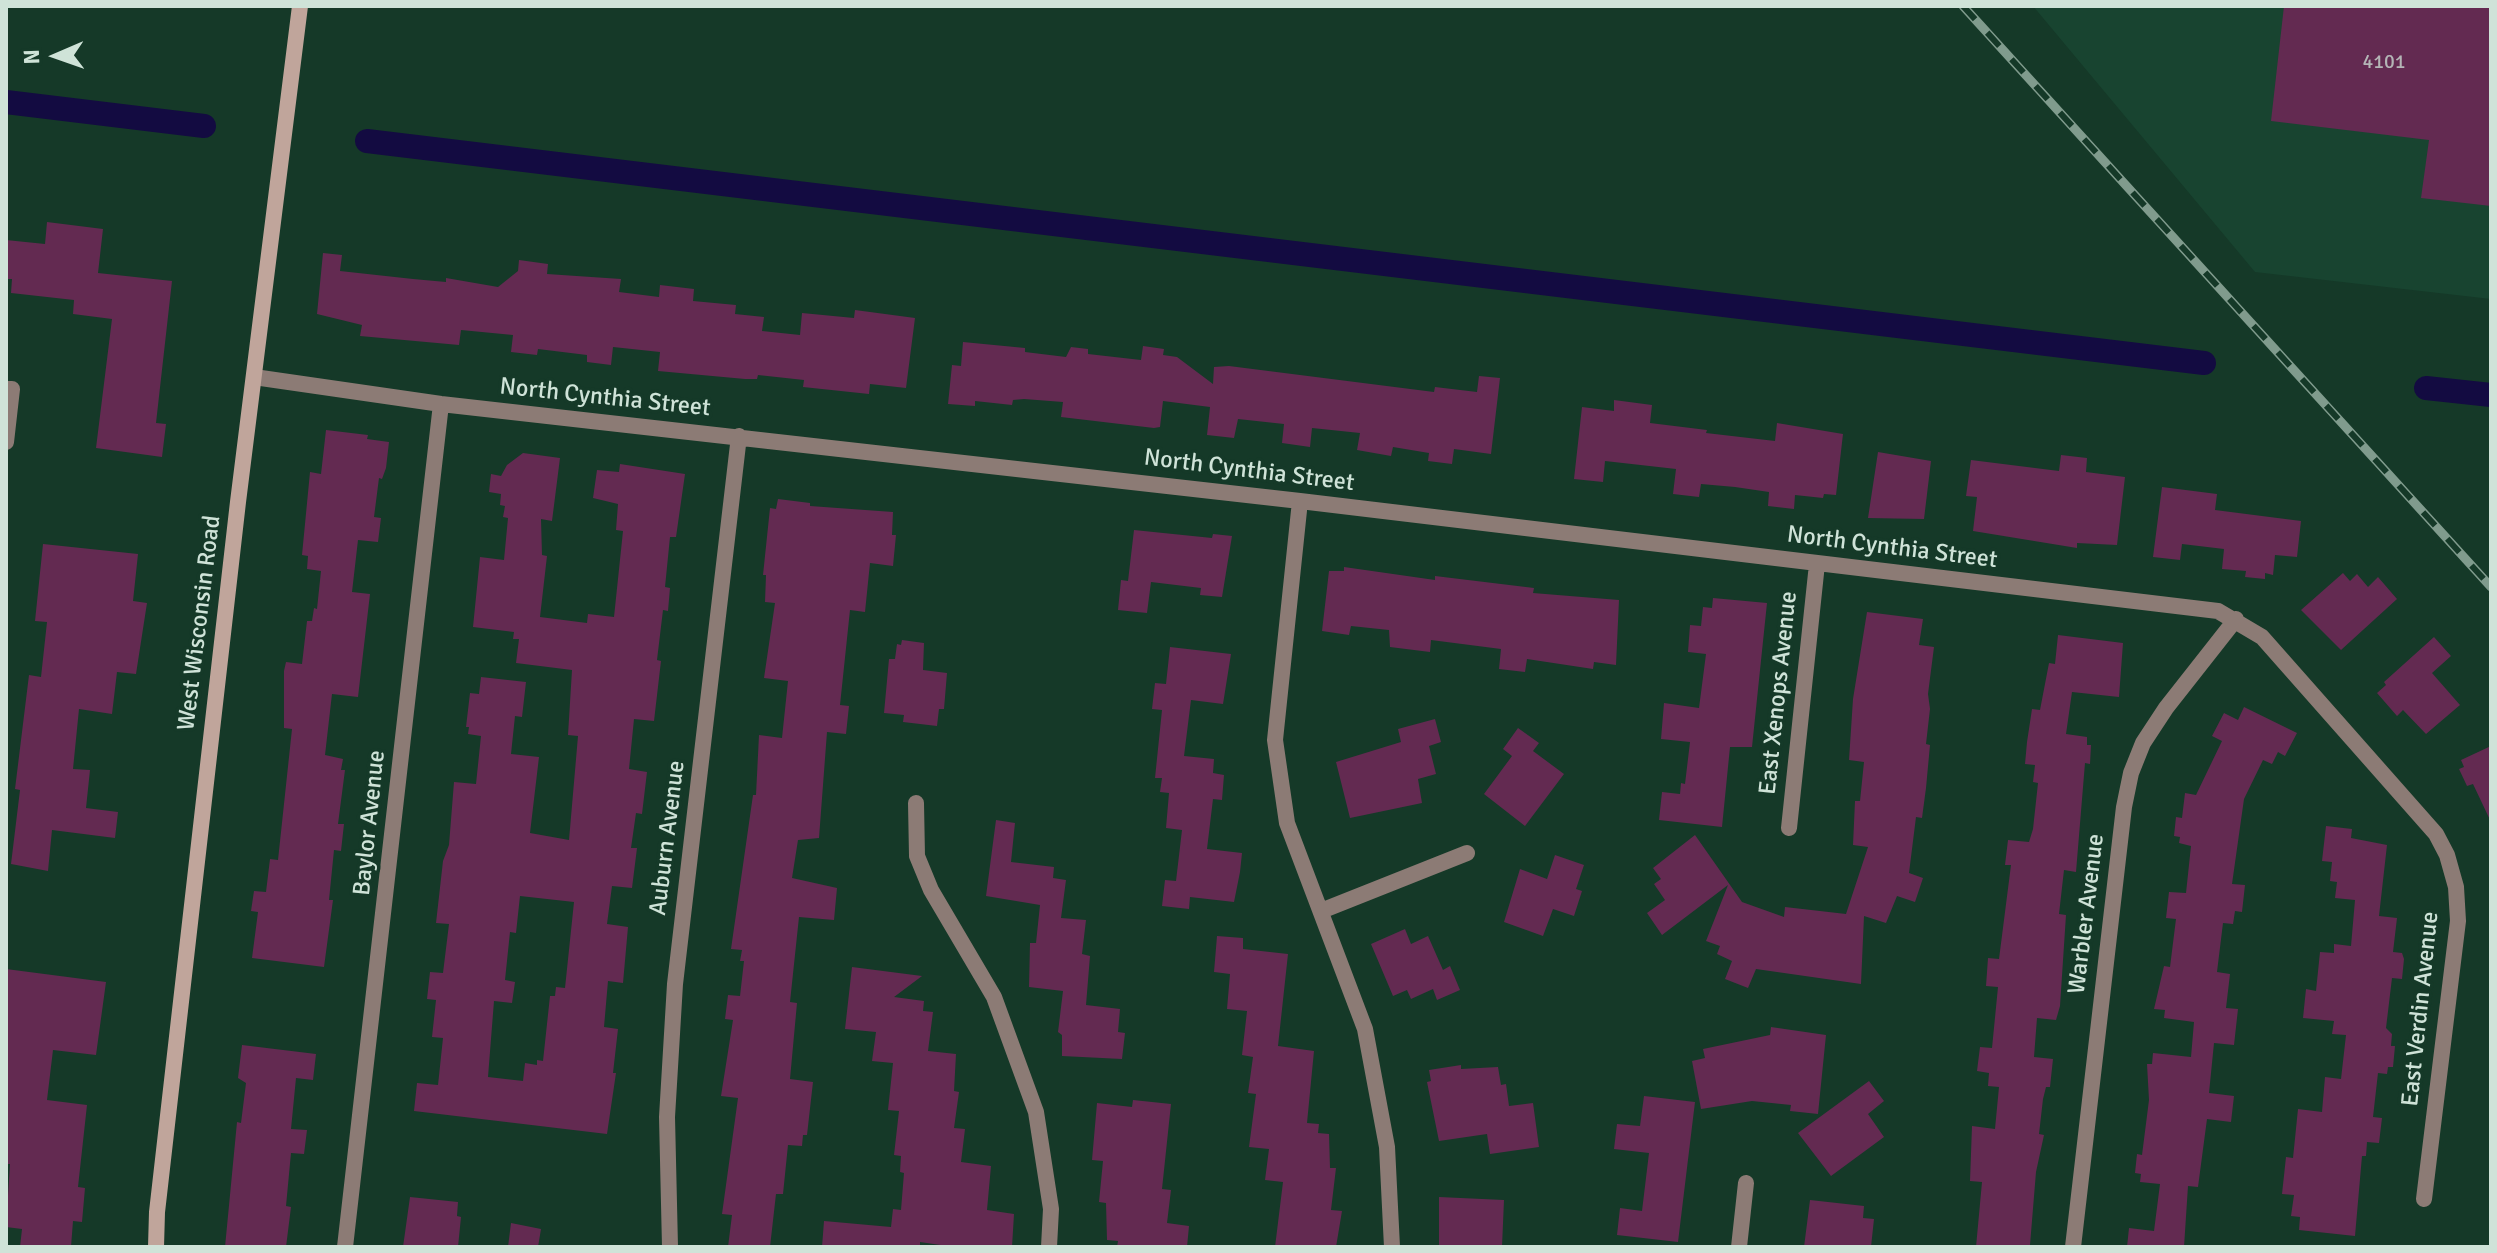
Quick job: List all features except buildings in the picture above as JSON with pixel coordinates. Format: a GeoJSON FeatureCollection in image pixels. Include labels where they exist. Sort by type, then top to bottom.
{"type":"FeatureCollection","features":[{"type":"Feature","properties":{"kind":"street","name":"West Wisconsin Road"},"geometry":{"type":"LineString","coordinates":[[156,1247],[157,1212],[300,6]]}},
{"type":"Feature","properties":{"kind":"street","name":"North Cynthia Street"},"geometry":{"type":"LineString","coordinates":[[254,377],[441,404],[1300,501],[2201,608],[2236,619]]}},
{"type":"Feature","properties":{"kind":"street"},"geometry":{"type":"LineString","coordinates":[[6,442],[9,389]]}},
{"type":"Feature","properties":{"kind":"street","name":"Baylor Avenue"},"geometry":{"type":"LineString","coordinates":[[345,1247],[441,404]]}},
{"type":"Feature","properties":{"kind":"street","name":"Auburn Avenue"},"geometry":{"type":"LineString","coordinates":[[670,1247],[667,1117],[675,984],[739,436]]}},
{"type":"Feature","properties":{"kind":"street"},"geometry":{"type":"LineString","coordinates":[[1300,501],[1275,740],[1287,823],[1365,1029],[1387,1147],[1392,1247]]}},
{"type":"Feature","properties":{"kind":"street","name":"East Xenops Avenue"},"geometry":{"type":"LineString","coordinates":[[1789,828],[1817,564]]}},
{"type":"Feature","properties":{"kind":"street","name":"East Verdin Avenue"},"geometry":{"type":"LineString","coordinates":[[2236,619],[2272,648],[2436,834],[2447,855],[2456,887],[2458,921],[2424,1199]]}},
{"type":"Feature","properties":{"kind":"street","name":"Warbler Avenue"},"geometry":{"type":"LineString","coordinates":[[2073,1247],[2124,807],[2131,773],[2143,743],[2166,708],[2236,619]]}},
{"type":"Feature","properties":{"kind":"street"},"geometry":{"type":"LineString","coordinates":[[916,803],[917,856],[931,890],[994,997],[1036,1112],[1051,1209],[1049,1247]]}},
{"type":"Feature","properties":{"kind":"street"},"geometry":{"type":"LineString","coordinates":[[1321,911],[1467,853]]}},
{"type":"Feature","properties":{"kind":"street"},"geometry":{"type":"LineString","coordinates":[[1739,1247],[1746,1183]]}},
{"type":"Feature","properties":{"kind":"shaded area"},"geometry":{"type":"Polygon","coordinates":[[[2033,6],[2491,6],[2491,299],[2255,272],[2033,6]]]}},
{"type":"Feature","properties":{"kind":"waterway"},"geometry":{"type":"LineString","coordinates":[[6,102],[204,126]]}},
{"type":"Feature","properties":{"kind":"waterway"},"geometry":{"type":"LineString","coordinates":[[367,141],[2204,363]]}},
{"type":"Feature","properties":{"kind":"waterway"},"geometry":{"type":"LineString","coordinates":[[2426,388],[2491,395]]}},
{"type":"Feature","properties":{"kind":"railway"},"geometry":{"type":"LineString","coordinates":[[1963,6],[2491,587]]}}]}
